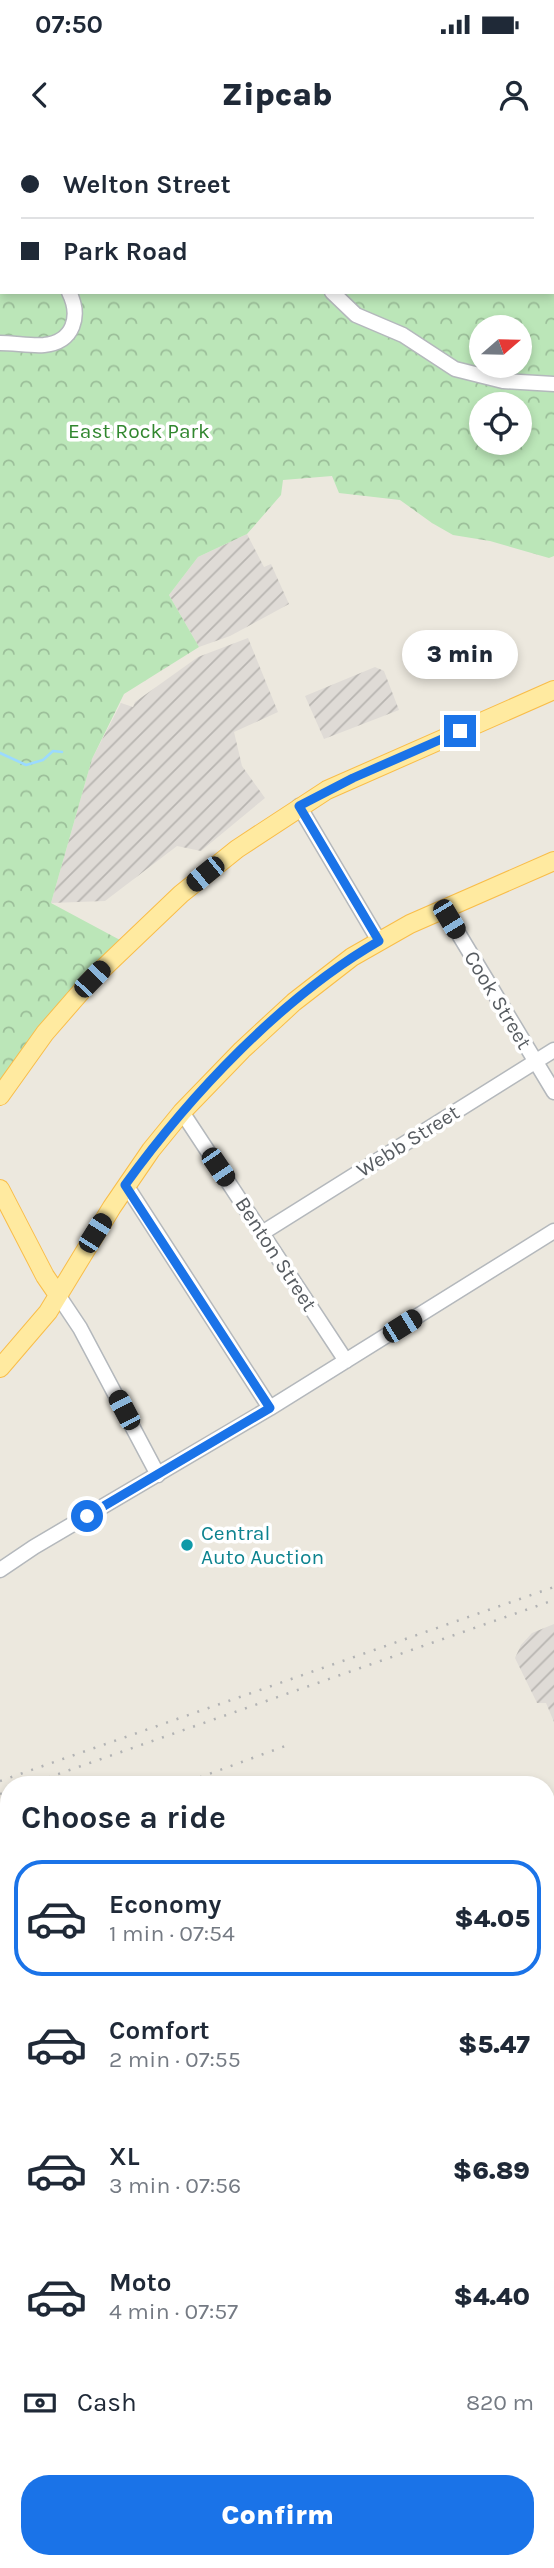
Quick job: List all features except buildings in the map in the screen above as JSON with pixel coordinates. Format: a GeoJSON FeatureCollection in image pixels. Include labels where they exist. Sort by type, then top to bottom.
{"type":"FeatureCollection","features":[{"type":"Feature","properties":{"kind":"main road"},"geometry":{"type":"LineString","coordinates":[[0,1096],[45,1032],[108,962],[197,880],[299,806],[345,782],[554,690]]}},
{"type":"Feature","properties":{"kind":"main road"},"geometry":{"type":"LineString","coordinates":[[0,1368],[38,1325],[125,1185],[182,1112],[242,1050],[294,1002],[352,957],[379,941],[443,908],[554,861]]}},
{"type":"Feature","properties":{"kind":"main road"},"geometry":{"type":"LineString","coordinates":[[0,1189],[45,1276],[58,1295]]}},
{"type":"Feature","properties":{"kind":"street"},"geometry":{"type":"LineString","coordinates":[[0,343],[44,345],[66,337],[74,327],[75,318],[69,294]]}},
{"type":"Feature","properties":{"kind":"street"},"geometry":{"type":"LineString","coordinates":[[334,294],[356,315],[403,335],[456,369],[503,381],[554,384]]}},
{"type":"Feature","properties":{"kind":"street"},"geometry":{"type":"LineString","coordinates":[[299,806],[379,941]]}},
{"type":"Feature","properties":{"kind":"street","name":"Cook Street"},"geometry":{"type":"LineString","coordinates":[[443,908],[554,1093]]}},
{"type":"Feature","properties":{"kind":"street","name":"Webb Street"},"geometry":{"type":"LineString","coordinates":[[262,1233],[554,1050]]}},
{"type":"Feature","properties":{"kind":"street","name":"Benton Street"},"geometry":{"type":"LineString","coordinates":[[182,1112],[346,1361]]}},
{"type":"Feature","properties":{"kind":"street"},"geometry":{"type":"LineString","coordinates":[[125,1185],[270,1408]]}},
{"type":"Feature","properties":{"kind":"street"},"geometry":{"type":"LineString","coordinates":[[0,1570],[34,1547],[270,1408],[554,1231]]}},
{"type":"Feature","properties":{"kind":"street"},"geometry":{"type":"LineString","coordinates":[[58,1295],[80,1328],[158,1475]]}},
{"type":"Feature","properties":{"kind":"shaded area"},"geometry":{"type":"Polygon","coordinates":[[[247,534],[264,567],[271,564],[289,604],[230,636],[199,647],[169,595],[198,557],[247,534]]]}},
{"type":"Feature","properties":{"kind":"shaded area"},"geometry":{"type":"Polygon","coordinates":[[[248,638],[278,712],[234,732],[242,766],[265,798],[201,851],[177,846],[105,901],[51,903],[92,759],[121,703],[133,707],[135,702],[198,657],[248,638]]]}},
{"type":"Feature","properties":{"kind":"shaded area"},"geometry":{"type":"Polygon","coordinates":[[[375,667],[384,671],[399,710],[324,739],[305,696],[375,667]]]}},
{"type":"Feature","properties":{"kind":"shaded area"},"geometry":{"type":"Polygon","coordinates":[[[554,1624],[554,1722],[546,1703],[537,1703],[515,1658],[521,1645],[532,1633],[554,1624]]]}},
{"type":"Feature","properties":{"kind":"green space","name":"East Rock Park"},"geometry":{"type":"Polygon","coordinates":[[[0,294],[554,294],[554,556],[549,558],[490,541],[453,535],[400,500],[339,493],[332,476],[283,480],[281,495],[247,534],[198,557],[169,595],[199,647],[124,694],[92,759],[51,903],[120,940],[0,1086],[0,294]]]}},
{"type":"Feature","properties":{"kind":"waterway"},"geometry":{"type":"LineString","coordinates":[[0,753],[26,765],[43,760],[53,751],[62,752]]}},
{"type":"Feature","properties":{"kind":"railway"},"geometry":{"type":"LineString","coordinates":[[14,1776],[554,1587]]}},
{"type":"Feature","properties":{"kind":"railway"},"geometry":{"type":"LineString","coordinates":[[53,1776],[554,1600]]}},
{"type":"Feature","properties":{"kind":"railway"},"geometry":{"type":"LineString","coordinates":[[204,1776],[288,1745]]}},
{"type":"Feature","properties":{"kind":"place","name":"Central Auto Auction"},"geometry":{"type":"Point","coordinates":[187,1545]}},
{"type":"Feature","properties":{"kind":"route"},"geometry":{"type":"LineString","coordinates":[[87,1516],[270,1408],[125,1185],[182,1112],[242,1050],[310,988],[379,941],[299,806],[318,794],[460,731]]}}]}
